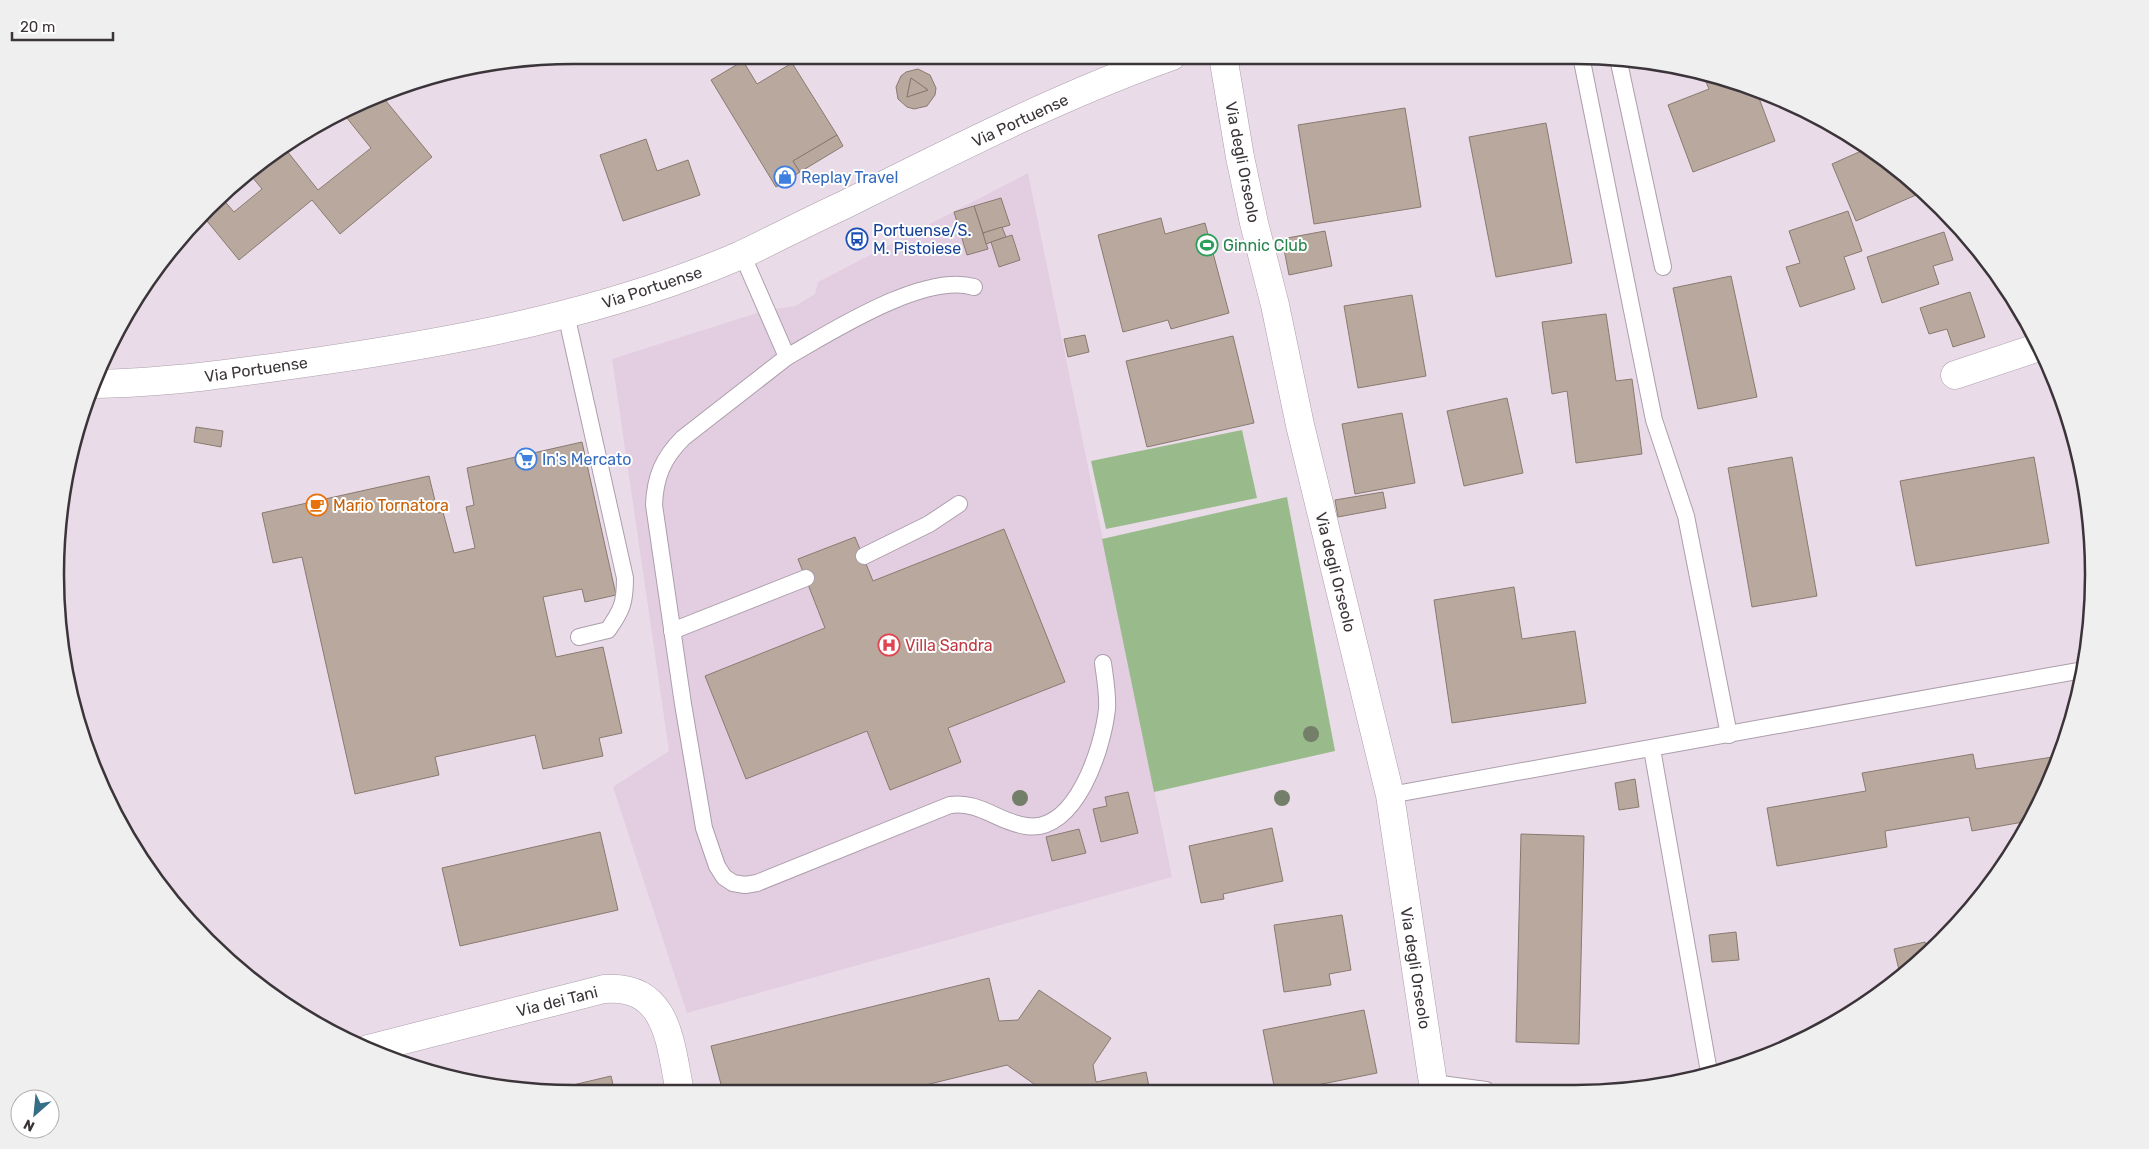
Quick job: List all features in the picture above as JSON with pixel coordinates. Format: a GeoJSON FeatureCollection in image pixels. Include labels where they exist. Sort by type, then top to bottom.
{"type":"FeatureCollection","features":[{"type":"Feature","properties":{"kind":"street","name":"Via Portuense"},"geometry":{"type":"LineString","coordinates":[[101,384],[142,382],[266,369],[452,340],[566,314],[675,280],[742,254],[1016,120],[1104,80],[1149,64]]}},
{"type":"Feature","properties":{"kind":"street","name":"Via degli Orseolo"},"geometry":{"type":"LineString","coordinates":[[1225,64],[1240,157],[1254,223],[1275,305],[1300,425],[1390,795],[1434,1085]]}},
{"type":"Feature","properties":{"kind":"street"},"geometry":{"type":"LineString","coordinates":[[1955,375],[2033,349]]}},
{"type":"Feature","properties":{"kind":"street","name":"Via dei Tani"},"geometry":{"type":"LineString","coordinates":[[379,1046],[604,989],[625,990],[644,998],[659,1012],[666,1029],[678,1085]]}},
{"type":"Feature","properties":{"kind":"lane"},"geometry":{"type":"LineString","coordinates":[[1583,64],[1654,420],[1686,516],[1729,735]]}},
{"type":"Feature","properties":{"kind":"lane"},"geometry":{"type":"LineString","coordinates":[[1620,66],[1662,267]]}},
{"type":"Feature","properties":{"kind":"lane"},"geometry":{"type":"LineString","coordinates":[[742,254],[787,357]]}},
{"type":"Feature","properties":{"kind":"lane"},"geometry":{"type":"LineString","coordinates":[[974,287],[962,283],[945,284],[915,292],[846,324],[787,357],[682,438],[668,452],[659,472],[654,489],[655,519],[704,828],[717,866],[724,877],[733,883],[745,885],[757,883],[950,805],[975,806],[1007,821],[1025,826],[1039,827],[1049,823],[1064,812],[1081,791],[1097,753],[1107,706],[1103,663]]}},
{"type":"Feature","properties":{"kind":"lane"},"geometry":{"type":"LineString","coordinates":[[566,314],[625,578],[625,598],[619,615],[608,630],[579,636]]}},
{"type":"Feature","properties":{"kind":"lane"},"geometry":{"type":"LineString","coordinates":[[864,556],[929,524],[959,504]]}},
{"type":"Feature","properties":{"kind":"lane"},"geometry":{"type":"LineString","coordinates":[[672,631],[806,578]]}},
{"type":"Feature","properties":{"kind":"lane"},"geometry":{"type":"LineString","coordinates":[[1390,795],[2075,671]]}},
{"type":"Feature","properties":{"kind":"lane"},"geometry":{"type":"LineString","coordinates":[[1652,749],[1708,1068]]}},
{"type":"Feature","properties":{"kind":"shaded area","name":"Villa Sandra"},"geometry":{"type":"Polygon","coordinates":[[[1028,173],[1172,877],[687,1013],[613,787],[669,751],[612,359],[766,310],[795,306],[815,294],[818,282],[1028,173]]]}},
{"type":"Feature","properties":{"kind":"green space"},"geometry":{"type":"Polygon","coordinates":[[[1242,430],[1257,498],[1106,529],[1091,461],[1242,430]]]}},
{"type":"Feature","properties":{"kind":"green space"},"geometry":{"type":"Polygon","coordinates":[[[1287,497],[1335,751],[1154,792],[1102,539],[1287,497]]]}},
{"type":"Feature","properties":{"kind":"building"},"geometry":{"type":"Polygon","coordinates":[[[738,64],[745,64],[757,84],[793,64],[837,135],[793,161],[800,172],[776,187],[711,80],[738,64]]]}},
{"type":"Feature","properties":{"kind":"building"},"geometry":{"type":"Polygon","coordinates":[[[918,69],[930,75],[936,88],[935,95],[927,106],[914,109],[907,107],[898,99],[896,87],[901,76],[906,72],[918,69]],[[911,78],[907,97],[928,90],[911,78]]]}},
{"type":"Feature","properties":{"kind":"building"},"geometry":{"type":"Polygon","coordinates":[[[911,78],[928,90],[907,97],[911,78]]]}},
{"type":"Feature","properties":{"kind":"building"},"geometry":{"type":"Polygon","coordinates":[[[1706,81],[1759,99],[1775,141],[1693,172],[1668,105],[1709,89],[1706,81]]]}},
{"type":"Feature","properties":{"kind":"building"},"geometry":{"type":"Polygon","coordinates":[[[386,100],[432,157],[340,234],[312,200],[239,260],[206,220],[225,202],[234,212],[262,189],[253,178],[288,152],[318,190],[371,148],[346,117],[386,100]]]}},
{"type":"Feature","properties":{"kind":"building"},"geometry":{"type":"Polygon","coordinates":[[[1405,108],[1421,207],[1314,224],[1298,125],[1405,108]]]}},
{"type":"Feature","properties":{"kind":"building"},"geometry":{"type":"Polygon","coordinates":[[[1546,123],[1572,263],[1496,277],[1469,137],[1546,123]]]}},
{"type":"Feature","properties":{"kind":"building"},"geometry":{"type":"Polygon","coordinates":[[[837,135],[843,146],[800,172],[793,161],[837,135]]]}},
{"type":"Feature","properties":{"kind":"building"},"geometry":{"type":"Polygon","coordinates":[[[646,139],[657,171],[688,160],[700,195],[623,221],[600,155],[646,139]]]}},
{"type":"Feature","properties":{"kind":"building"},"geometry":{"type":"Polygon","coordinates":[[[1860,151],[1916,195],[1856,221],[1832,164],[1860,151]]]}},
{"type":"Feature","properties":{"kind":"building"},"geometry":{"type":"Polygon","coordinates":[[[1001,198],[1010,225],[983,233],[974,206],[1001,198]]]}},
{"type":"Feature","properties":{"kind":"building"},"geometry":{"type":"Polygon","coordinates":[[[974,206],[988,249],[967,255],[954,212],[974,206]]]}},
{"type":"Feature","properties":{"kind":"building"},"geometry":{"type":"Polygon","coordinates":[[[1848,211],[1862,251],[1844,257],[1855,289],[1800,307],[1786,267],[1800,263],[1789,231],[1848,211]]]}},
{"type":"Feature","properties":{"kind":"building"},"geometry":{"type":"Polygon","coordinates":[[[1161,218],[1165,234],[1205,223],[1229,313],[1171,329],[1168,320],[1123,332],[1098,235],[1161,218]]]}},
{"type":"Feature","properties":{"kind":"building"},"geometry":{"type":"Polygon","coordinates":[[[1002,227],[1006,237],[986,244],[983,233],[1002,227]]]}},
{"type":"Feature","properties":{"kind":"building"},"geometry":{"type":"Polygon","coordinates":[[[1325,231],[1332,266],[1289,275],[1282,239],[1325,231]]]}},
{"type":"Feature","properties":{"kind":"building"},"geometry":{"type":"Polygon","coordinates":[[[1944,232],[1953,260],[1933,266],[1939,284],[1882,303],[1867,257],[1944,232]]]}},
{"type":"Feature","properties":{"kind":"building"},"geometry":{"type":"Polygon","coordinates":[[[1012,235],[1020,260],[999,267],[991,242],[1012,235]]]}},
{"type":"Feature","properties":{"kind":"building"},"geometry":{"type":"Polygon","coordinates":[[[1731,276],[1757,397],[1698,409],[1673,288],[1731,276]]]}},
{"type":"Feature","properties":{"kind":"building"},"geometry":{"type":"Polygon","coordinates":[[[1970,292],[1985,337],[1953,347],[1947,329],[1929,334],[1920,308],[1970,292]]]}},
{"type":"Feature","properties":{"kind":"building"},"geometry":{"type":"Polygon","coordinates":[[[1412,295],[1426,376],[1358,388],[1344,306],[1412,295]]]}},
{"type":"Feature","properties":{"kind":"building"},"geometry":{"type":"Polygon","coordinates":[[[1606,314],[1616,381],[1632,379],[1642,454],[1576,463],[1567,391],[1552,394],[1542,322],[1606,314]]]}},
{"type":"Feature","properties":{"kind":"building"},"geometry":{"type":"Polygon","coordinates":[[[1085,335],[1089,352],[1068,357],[1064,339],[1085,335]]]}},
{"type":"Feature","properties":{"kind":"building"},"geometry":{"type":"Polygon","coordinates":[[[1233,336],[1254,423],[1147,447],[1126,361],[1233,336]]]}},
{"type":"Feature","properties":{"kind":"building"},"geometry":{"type":"Polygon","coordinates":[[[1507,398],[1523,473],[1464,486],[1447,411],[1507,398]]]}},
{"type":"Feature","properties":{"kind":"building"},"geometry":{"type":"Polygon","coordinates":[[[1402,413],[1415,483],[1355,494],[1342,424],[1402,413]]]}},
{"type":"Feature","properties":{"kind":"building"},"geometry":{"type":"Polygon","coordinates":[[[196,427],[223,431],[221,447],[194,442],[196,427]]]}},
{"type":"Feature","properties":{"kind":"building"},"geometry":{"type":"Polygon","coordinates":[[[582,442],[616,595],[585,602],[582,589],[543,597],[556,657],[603,647],[622,733],[599,738],[603,756],[543,769],[535,735],[435,757],[439,775],[355,794],[302,557],[273,563],[262,513],[429,476],[438,513],[443,512],[454,553],[475,548],[466,507],[474,505],[467,468],[582,442]]]}},
{"type":"Feature","properties":{"kind":"building"},"geometry":{"type":"Polygon","coordinates":[[[1792,457],[1817,596],[1752,607],[1728,468],[1792,457]]]}},
{"type":"Feature","properties":{"kind":"building"},"geometry":{"type":"Polygon","coordinates":[[[2034,457],[2049,543],[1916,566],[1900,481],[2034,457]]]}},
{"type":"Feature","properties":{"kind":"building"},"geometry":{"type":"Polygon","coordinates":[[[1383,492],[1386,508],[1338,517],[1335,500],[1383,492]]]}},
{"type":"Feature","properties":{"kind":"building"},"geometry":{"type":"Polygon","coordinates":[[[1004,529],[1065,682],[948,728],[961,762],[890,790],[867,731],[746,779],[705,676],[825,628],[798,559],[855,537],[873,581],[1004,529]]]}},
{"type":"Feature","properties":{"kind":"building"},"geometry":{"type":"Polygon","coordinates":[[[1514,587],[1522,639],[1575,631],[1586,703],[1452,723],[1434,600],[1514,587]]]}},
{"type":"Feature","properties":{"kind":"building"},"geometry":{"type":"Polygon","coordinates":[[[1973,754],[1976,769],[2051,757],[2033,800],[2021,822],[1972,831],[1969,817],[1885,831],[1887,847],[1777,866],[1767,808],[1866,791],[1862,773],[1973,754]]]}},
{"type":"Feature","properties":{"kind":"building"},"geometry":{"type":"Polygon","coordinates":[[[1635,779],[1639,807],[1619,810],[1615,783],[1635,779]]]}},
{"type":"Feature","properties":{"kind":"building"},"geometry":{"type":"Polygon","coordinates":[[[1128,792],[1138,833],[1101,842],[1093,809],[1107,806],[1105,797],[1128,792]]]}},
{"type":"Feature","properties":{"kind":"building"},"geometry":{"type":"Polygon","coordinates":[[[1272,828],[1283,881],[1223,894],[1224,899],[1201,903],[1189,846],[1272,828]]]}},
{"type":"Feature","properties":{"kind":"building"},"geometry":{"type":"Polygon","coordinates":[[[1079,829],[1086,853],[1052,861],[1046,837],[1079,829]]]}},
{"type":"Feature","properties":{"kind":"building"},"geometry":{"type":"Polygon","coordinates":[[[600,832],[618,910],[460,946],[442,868],[600,832]]]}},
{"type":"Feature","properties":{"kind":"building"},"geometry":{"type":"Polygon","coordinates":[[[1521,834],[1584,836],[1579,1044],[1516,1042],[1521,834]]]}},
{"type":"Feature","properties":{"kind":"building"},"geometry":{"type":"Polygon","coordinates":[[[1342,915],[1351,970],[1329,974],[1331,985],[1284,992],[1274,925],[1342,915]]]}},
{"type":"Feature","properties":{"kind":"building"},"geometry":{"type":"Polygon","coordinates":[[[1736,932],[1739,960],[1712,962],[1709,935],[1736,932]]]}},
{"type":"Feature","properties":{"kind":"building"},"geometry":{"type":"Polygon","coordinates":[[[1925,942],[1926,945],[1899,969],[1894,949],[1925,942]]]}},
{"type":"Feature","properties":{"kind":"building"},"geometry":{"type":"Polygon","coordinates":[[[989,978],[999,1021],[1018,1020],[1039,990],[1111,1038],[1093,1065],[1096,1082],[1146,1072],[1149,1085],[1035,1085],[1007,1065],[926,1085],[721,1085],[711,1046],[989,978]]]}},
{"type":"Feature","properties":{"kind":"building"},"geometry":{"type":"Polygon","coordinates":[[[1364,1010],[1377,1073],[1317,1085],[1274,1085],[1263,1030],[1364,1010]]]}},
{"type":"Feature","properties":{"kind":"building"},"geometry":{"type":"Polygon","coordinates":[[[611,1076],[613,1085],[574,1085],[611,1076]]]}},
{"type":"Feature","properties":{"kind":"place","name":"Replay Travel"},"geometry":{"type":"Point","coordinates":[785,177]}},
{"type":"Feature","properties":{"kind":"place","name":"Portuense/S. M. Pistoiese"},"geometry":{"type":"Point","coordinates":[857,239]}},
{"type":"Feature","properties":{"kind":"place","name":"Ginnic Club"},"geometry":{"type":"Point","coordinates":[1207,245]}},
{"type":"Feature","properties":{"kind":"place","name":"In's Mercato"},"geometry":{"type":"Point","coordinates":[526,459]}},
{"type":"Feature","properties":{"kind":"place","name":"Mario Tornatora"},"geometry":{"type":"Point","coordinates":[317,505]}},
{"type":"Feature","properties":{"kind":"place","name":"Villa Sandra"},"geometry":{"type":"Point","coordinates":[889,645]}}]}
